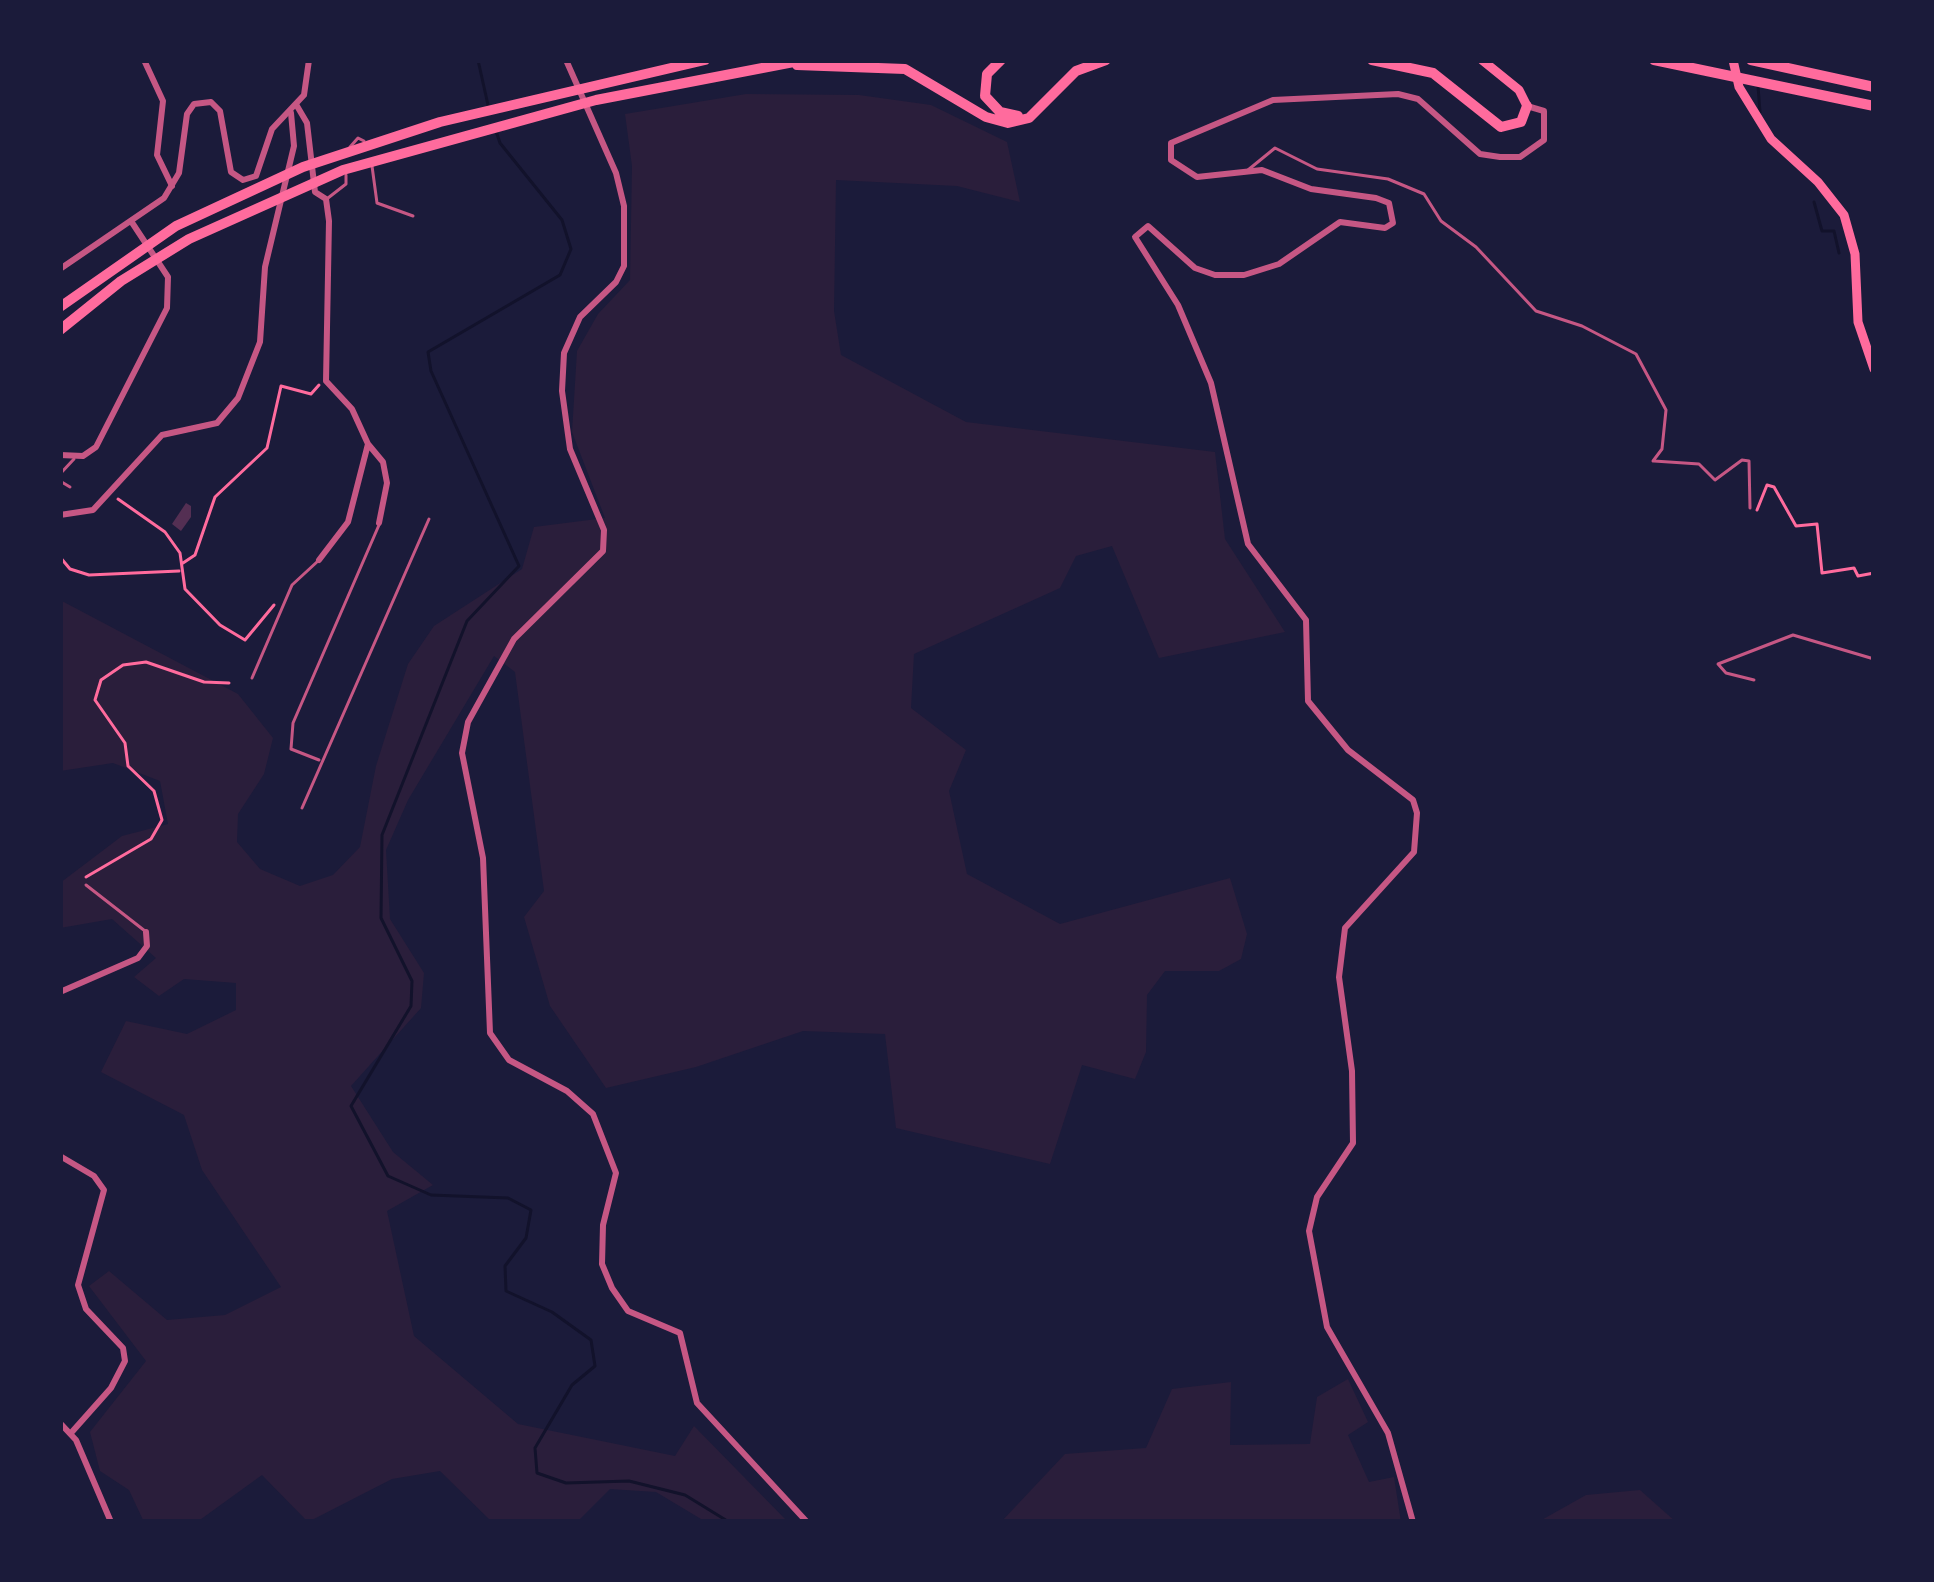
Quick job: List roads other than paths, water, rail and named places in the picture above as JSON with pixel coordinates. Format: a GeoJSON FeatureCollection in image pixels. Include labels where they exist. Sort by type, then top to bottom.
{"type":"FeatureCollection","features":[{"type":"Feature","properties":{"kind":"highway"},"geometry":{"type":"LineString","coordinates":[[60,308],[136,250],[218,204],[398,134],[706,60]]}},
{"type":"Feature","properties":{"kind":"highway"},"geometry":{"type":"LineString","coordinates":[[60,330],[142,267],[218,224],[308,183],[411,148],[734,71],[804,60]]}},
{"type":"Feature","properties":{"kind":"highway"},"geometry":{"type":"LineString","coordinates":[[1001,60],[985,79],[987,100],[1006,115],[1034,115]]}},
{"type":"Feature","properties":{"kind":"highway"},"geometry":{"type":"LineString","coordinates":[[764,66],[900,68],[997,122],[1034,115],[1076,70],[1106,60]]}},
{"type":"Feature","properties":{"kind":"highway"},"geometry":{"type":"LineString","coordinates":[[1372,60],[1433,73],[1501,127],[1521,122],[1527,106]]}},
{"type":"Feature","properties":{"kind":"highway"},"geometry":{"type":"LineString","coordinates":[[1654,60],[1874,106]]}},
{"type":"Feature","properties":{"kind":"highway"},"geometry":{"type":"LineString","coordinates":[[1751,60],[1874,87]]}},
{"type":"Feature","properties":{"kind":"main road"},"geometry":{"type":"LineString","coordinates":[[1482,60],[1519,90],[1527,106]]}},
{"type":"Feature","properties":{"kind":"main road"},"geometry":{"type":"LineString","coordinates":[[1733,60],[1739,87],[1771,139],[1844,215],[1856,254],[1858,322],[1874,369]]}},
{"type":"Feature","properties":{"kind":"street"},"geometry":{"type":"LineString","coordinates":[[144,60],[163,101],[157,155],[162,176],[172,186]]}},
{"type":"Feature","properties":{"kind":"street"},"geometry":{"type":"LineString","coordinates":[[60,515],[93,510],[162,435],[217,423],[238,398],[260,342],[265,267],[294,146],[294,109],[309,60]]}},
{"type":"Feature","properties":{"kind":"street"},"geometry":{"type":"LineString","coordinates":[[566,60],[616,173],[624,206],[624,266],[616,282],[580,317],[564,353],[562,391],[570,449],[604,530],[603,551],[514,639],[468,722],[462,753],[483,858],[490,1033],[509,1060],[567,1091],[593,1114],[616,1173],[603,1225],[602,1264],[612,1288],[628,1311],[680,1333],[698,1403],[807,1522]]}},
{"type":"Feature","properties":{"kind":"street"},"geometry":{"type":"LineString","coordinates":[[1413,1522],[1388,1433],[1327,1327],[1309,1231],[1317,1197],[1353,1143],[1352,1071],[1339,977],[1345,928],[1414,852],[1417,813],[1413,800],[1348,750],[1308,700],[1306,620],[1248,544],[1204,363],[1178,305],[1135,237],[1148,226],[1196,268],[1215,275],[1244,275],[1280,264],[1340,223],[1385,228],[1393,223],[1394,211],[1376,198],[1311,189],[1275,173],[1197,177],[1167,152],[1183,136],[1273,100],[1373,92],[1418,99],[1480,154],[1520,157],[1536,150],[1547,127],[1544,111],[1527,106]]}},
{"type":"Feature","properties":{"kind":"street"},"geometry":{"type":"LineString","coordinates":[[60,269],[134,225],[172,186],[185,156],[187,114],[194,104],[211,102],[220,111],[227,166],[243,180],[262,171],[267,137],[294,109]]}},
{"type":"Feature","properties":{"kind":"street"},"geometry":{"type":"LineString","coordinates":[[294,109],[308,123],[307,156],[315,192],[326,199],[331,247],[326,381],[352,409],[383,463],[387,483],[379,523]]}},
{"type":"Feature","properties":{"kind":"street"},"geometry":{"type":"LineString","coordinates":[[60,455],[74,457],[96,447],[167,308],[167,277],[134,225]]}},
{"type":"Feature","properties":{"kind":"street"},"geometry":{"type":"LineString","coordinates":[[319,560],[348,522],[368,444]]}},
{"type":"Feature","properties":{"kind":"street"},"geometry":{"type":"LineString","coordinates":[[60,992],[138,958],[147,946],[146,932]]}},
{"type":"Feature","properties":{"kind":"street"},"geometry":{"type":"LineString","coordinates":[[60,1156],[94,1176],[104,1190],[81,1266],[80,1299],[123,1348],[125,1361],[111,1388],[71,1433]]}},
{"type":"Feature","properties":{"kind":"street"},"geometry":{"type":"LineString","coordinates":[[60,1424],[71,1433],[111,1522]]}},
{"type":"Feature","properties":{"kind":"lane"},"geometry":{"type":"LineString","coordinates":[[326,199],[346,184],[350,142],[358,138],[368,142],[377,203],[413,216]]}},
{"type":"Feature","properties":{"kind":"lane"},"geometry":{"type":"LineString","coordinates":[[1246,173],[1275,148],[1317,169],[1388,179],[1424,194],[1441,221],[1476,247],[1536,311],[1582,326],[1636,354],[1666,410],[1662,449],[1652,460],[1699,464],[1715,480],[1742,460],[1749,461],[1750,508]]}},
{"type":"Feature","properties":{"kind":"lane"},"geometry":{"type":"LineString","coordinates":[[70,487],[60,477],[74,457]]}},
{"type":"Feature","properties":{"kind":"lane"},"geometry":{"type":"LineString","coordinates":[[302,808],[429,519]]}},
{"type":"Feature","properties":{"kind":"lane"},"geometry":{"type":"LineString","coordinates":[[320,761],[291,748],[293,723],[379,523]]}},
{"type":"Feature","properties":{"kind":"lane"},"geometry":{"type":"LineString","coordinates":[[252,678],[292,585],[319,560]]}},
{"type":"Feature","properties":{"kind":"lane"},"geometry":{"type":"LineString","coordinates":[[1754,680],[1726,673],[1718,664],[1793,635],[1874,659]]}},
{"type":"Feature","properties":{"kind":"lane"},"geometry":{"type":"LineString","coordinates":[[86,885],[146,932]]}},
{"type":"Feature","properties":{"kind":"waterway"},"geometry":{"type":"LineString","coordinates":[[478,60],[488,105]]}},
{"type":"Feature","properties":{"kind":"waterway"},"geometry":{"type":"LineString","coordinates":[[1758,86],[1760,112]]}},
{"type":"Feature","properties":{"kind":"waterway"},"geometry":{"type":"LineString","coordinates":[[496,131],[500,143],[562,220],[571,249],[560,275],[428,352],[431,371],[519,566],[467,621],[382,835],[381,918],[412,981],[411,1006],[351,1106],[388,1176],[431,1195],[508,1198],[531,1210],[526,1238],[505,1266],[506,1291],[552,1312],[591,1340],[595,1366],[572,1385],[535,1448],[537,1473],[566,1483],[629,1481],[685,1495],[729,1522]]}},
{"type":"Feature","properties":{"kind":"waterway"},"geometry":{"type":"LineString","coordinates":[[1814,202],[1822,231],[1834,231],[1839,253]]}}]}
